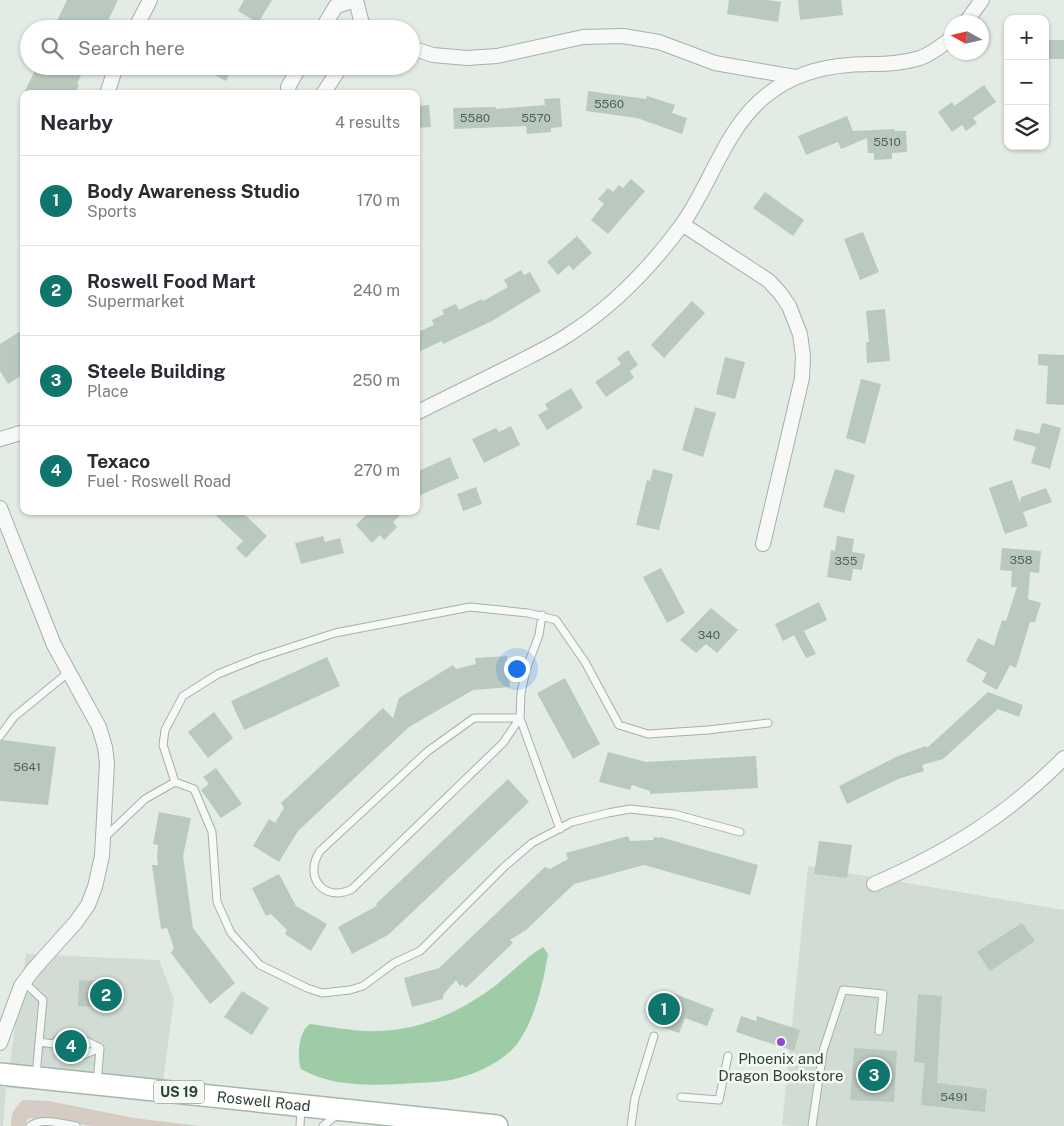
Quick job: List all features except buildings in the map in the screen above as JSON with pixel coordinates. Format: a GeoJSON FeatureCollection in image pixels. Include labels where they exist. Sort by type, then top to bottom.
{"type":"FeatureCollection","features":[{"type":"Feature","properties":{"kind":"main road","name":"Roswell Road"},"geometry":{"type":"LineString","coordinates":[[0,1074],[497,1126]]}},
{"type":"Feature","properties":{"kind":"street"},"geometry":{"type":"LineString","coordinates":[[140,20],[150,0]]}},
{"type":"Feature","properties":{"kind":"street"},"geometry":{"type":"LineString","coordinates":[[327,20],[336,6],[356,0],[361,20]]}},
{"type":"Feature","properties":{"kind":"street"},"geometry":{"type":"LineString","coordinates":[[971,15],[982,0]]}},
{"type":"Feature","properties":{"kind":"street"},"geometry":{"type":"LineString","coordinates":[[420,50],[466,58],[497,56],[583,37],[623,36],[659,42],[715,63],[795,78]]}},
{"type":"Feature","properties":{"kind":"street"},"geometry":{"type":"LineString","coordinates":[[420,411],[551,345],[603,310],[629,287],[657,257],[682,224],[704,188],[730,137],[745,115],[768,94],[795,78],[833,66],[890,64],[921,58],[944,44]]}},
{"type":"Feature","properties":{"kind":"street"},"geometry":{"type":"LineString","coordinates":[[107,90],[113,75]]}},
{"type":"Feature","properties":{"kind":"street"},"geometry":{"type":"LineString","coordinates":[[288,90],[288,87],[295,75]]}},
{"type":"Feature","properties":{"kind":"street"},"geometry":{"type":"LineString","coordinates":[[326,90],[335,75]]}},
{"type":"Feature","properties":{"kind":"street"},"geometry":{"type":"LineString","coordinates":[[682,224],[769,281],[789,306],[800,334],[803,356],[802,378],[762,544]]}},
{"type":"Feature","properties":{"kind":"street"},"geometry":{"type":"LineString","coordinates":[[0,439],[20,433]]}},
{"type":"Feature","properties":{"kind":"street"},"geometry":{"type":"LineString","coordinates":[[0,508],[54,645],[99,727],[105,747],[107,763],[102,856],[97,880],[88,905],[76,922],[24,982],[14,1003],[0,1043]]}},
{"type":"Feature","properties":{"kind":"street"},"geometry":{"type":"LineString","coordinates":[[874,884],[915,866],[978,830],[1027,793],[1064,758]]}},
{"type":"Feature","properties":{"kind":"lane"},"geometry":{"type":"LineString","coordinates":[[175,782],[163,745],[165,730],[183,696],[218,674],[258,658],[335,634],[470,607],[542,615],[556,620],[586,662],[619,724],[648,734],[768,723]]}},
{"type":"Feature","properties":{"kind":"lane"},"geometry":{"type":"LineString","coordinates":[[542,615],[539,635],[526,670],[520,718],[560,828]]}},
{"type":"Feature","properties":{"kind":"lane"},"geometry":{"type":"LineString","coordinates":[[0,736],[14,717],[69,672]]}},
{"type":"Feature","properties":{"kind":"lane"},"geometry":{"type":"LineString","coordinates":[[474,718],[520,718],[503,744],[352,889],[345,893],[337,894],[329,892],[316,882],[313,866],[320,851],[428,751],[474,718]]}},
{"type":"Feature","properties":{"kind":"lane"},"geometry":{"type":"LineString","coordinates":[[103,840],[145,799],[175,782],[194,789],[212,832],[217,902],[231,933],[260,965],[307,988],[322,993],[350,990],[363,986],[394,963],[420,951],[504,867],[532,843],[572,822],[608,812],[630,809],[674,814],[740,832]]}},
{"type":"Feature","properties":{"kind":"lane"},"geometry":{"type":"LineString","coordinates":[[24,982],[43,1000],[36,1077]]}},
{"type":"Feature","properties":{"kind":"lane"},"geometry":{"type":"LineString","coordinates":[[812,1126],[823,1051],[843,990],[883,994],[880,1031]]}},
{"type":"Feature","properties":{"kind":"lane"},"geometry":{"type":"LineString","coordinates":[[631,1126],[635,1098],[654,1036]]}},
{"type":"Feature","properties":{"kind":"lane"},"geometry":{"type":"LineString","coordinates":[[86,1041],[100,1048]]}},
{"type":"Feature","properties":{"kind":"lane"},"geometry":{"type":"LineString","coordinates":[[39,1042],[57,1044]]}},
{"type":"Feature","properties":{"kind":"lane"},"geometry":{"type":"LineString","coordinates":[[83,1055],[100,1048]]}},
{"type":"Feature","properties":{"kind":"lane"},"geometry":{"type":"LineString","coordinates":[[97,1083],[100,1048]]}},
{"type":"Feature","properties":{"kind":"lane"},"geometry":{"type":"LineString","coordinates":[[681,1097],[719,1100],[728,1056]]}},
{"type":"Feature","properties":{"kind":"lane"},"geometry":{"type":"LineString","coordinates":[[300,1126],[301,1105]]}},
{"type":"Feature","properties":{"kind":"lane"},"geometry":{"type":"LineString","coordinates":[[322,1126],[345,1110]]}},
{"type":"Feature","properties":{"kind":"lane"},"geometry":{"type":"LineString","coordinates":[[30,1126],[38,1122],[46,1122],[76,1126]]}},
{"type":"Feature","properties":{"kind":"shaded area"},"geometry":{"type":"Polygon","coordinates":[[[808,866],[1064,910],[1064,1126],[782,1125],[808,866]]]}},
{"type":"Feature","properties":{"kind":"shaded area"},"geometry":{"type":"Polygon","coordinates":[[[543,947],[548,954],[546,965],[541,989],[529,1024],[511,1051],[487,1067],[469,1075],[447,1081],[372,1085],[328,1080],[301,1069],[299,1058],[301,1038],[306,1027],[310,1024],[370,1031],[395,1030],[426,1023],[455,1011],[482,995],[543,947]]]}},
{"type":"Feature","properties":{"kind":"shaded area"},"geometry":{"type":"Polygon","coordinates":[[[26,954],[159,960],[174,999],[161,1096],[6,1088],[26,954]]]}},
{"type":"Feature","properties":{"kind":"shaded area"},"geometry":{"type":"Polygon","coordinates":[[[0,1086],[6,1088],[3,1126],[0,1126],[0,1086]]]}},
{"type":"Feature","properties":{"kind":"shaded area"},"geometry":{"type":"Polygon","coordinates":[[[23,1100],[49,1101],[134,1118],[200,1126],[93,1126],[30,1118],[25,1126],[11,1126],[14,1112],[23,1100]]]}},
{"type":"Feature","properties":{"kind":"place","name":"Roswell Food Mart"},"geometry":{"type":"Point","coordinates":[106,995]}},
{"type":"Feature","properties":{"kind":"place","name":"Body Awareness Studio"},"geometry":{"type":"Point","coordinates":[664,1009]}},
{"type":"Feature","properties":{"kind":"place","name":"Phoenix and Dragon Bookstore"},"geometry":{"type":"Point","coordinates":[781,1042]}},
{"type":"Feature","properties":{"kind":"place","name":"Texaco"},"geometry":{"type":"Point","coordinates":[71,1046]}},
{"type":"Feature","properties":{"kind":"place","name":"Steele Building"},"geometry":{"type":"Point","coordinates":[874,1075]}}]}
